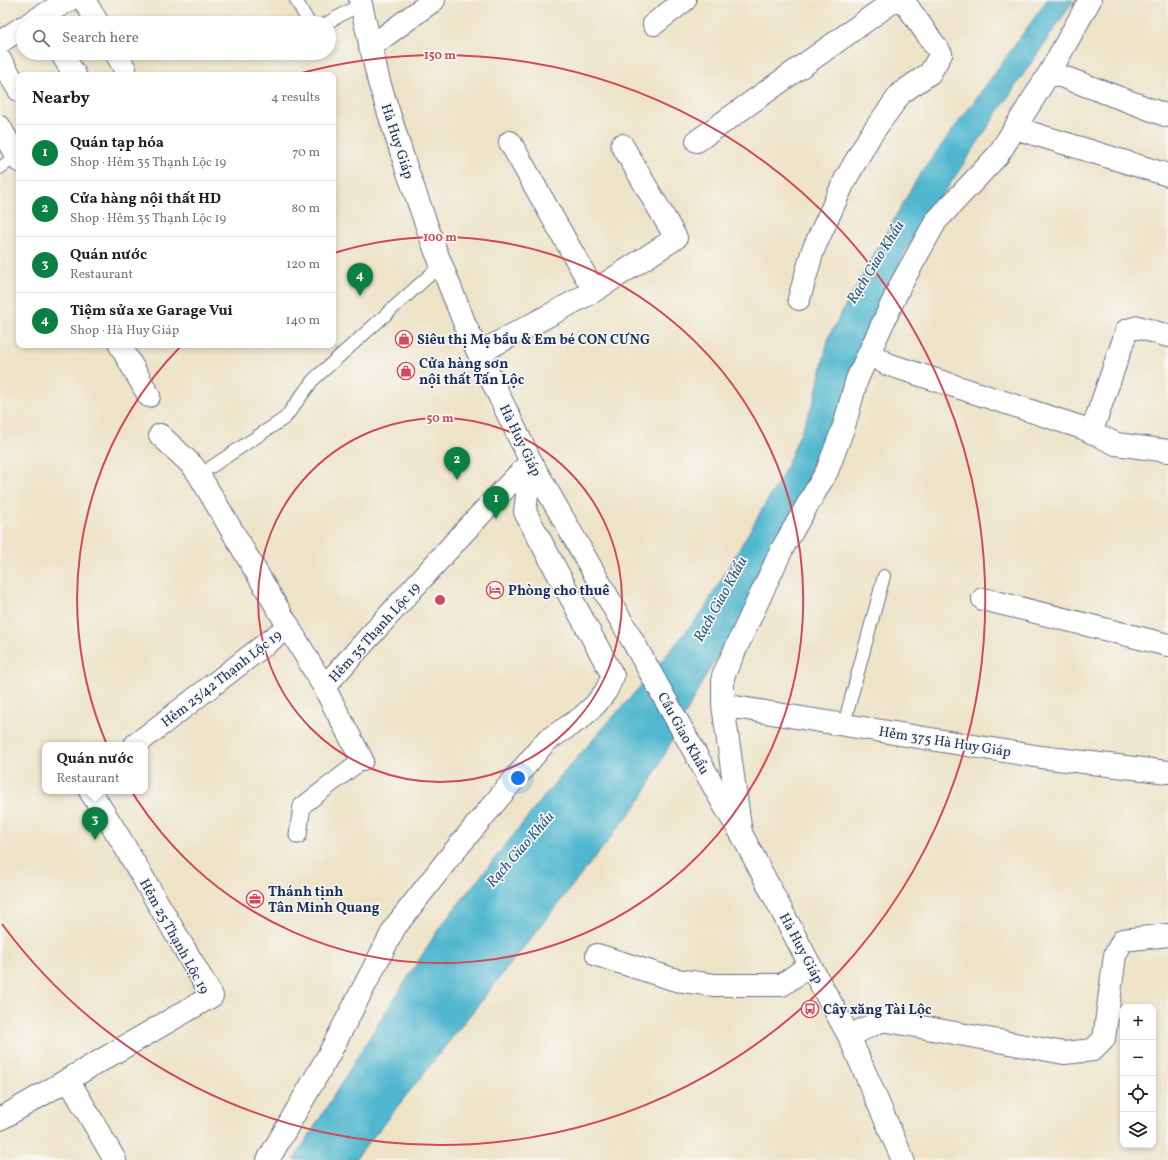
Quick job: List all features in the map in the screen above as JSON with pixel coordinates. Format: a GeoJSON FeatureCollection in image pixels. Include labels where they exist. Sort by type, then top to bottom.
{"type":"FeatureCollection","features":[{"type":"Feature","properties":{"kind":"street"},"geometry":{"type":"LineString","coordinates":[[45,16],[69,0]]}},
{"type":"Feature","properties":{"kind":"street"},"geometry":{"type":"LineString","coordinates":[[84,0],[94,16]]}},
{"type":"Feature","properties":{"kind":"street"},"geometry":{"type":"LineString","coordinates":[[370,46],[434,0]]}},
{"type":"Feature","properties":{"kind":"street"},"geometry":{"type":"LineString","coordinates":[[654,24],[685,0]]}},
{"type":"Feature","properties":{"kind":"street"},"geometry":{"type":"LineString","coordinates":[[697,141],[895,0]]}},
{"type":"Feature","properties":{"kind":"street"},"geometry":{"type":"LineString","coordinates":[[799,299],[813,250],[845,180],[870,136],[901,93],[930,73],[941,54],[903,0]]}},
{"type":"Feature","properties":{"kind":"street"},"geometry":{"type":"LineString","coordinates":[[741,833],[723,705],[723,676],[782,549],[827,471],[844,426],[857,379],[900,286],[936,221],[998,155],[1050,72],[1090,0]]}},
{"type":"Feature","properties":{"kind":"street","name":"Hà Huy Giáp"},"geometry":{"type":"LineString","coordinates":[[360,2],[379,82],[406,167],[441,265],[466,327],[531,462],[644,661]]}},
{"type":"Feature","properties":{"kind":"street"},"geometry":{"type":"LineString","coordinates":[[0,42],[16,33]]}},
{"type":"Feature","properties":{"kind":"street"},"geometry":{"type":"LineString","coordinates":[[0,60],[16,85]]}},
{"type":"Feature","properties":{"kind":"street"},"geometry":{"type":"LineString","coordinates":[[66,60],[74,72]]}},
{"type":"Feature","properties":{"kind":"street"},"geometry":{"type":"LineString","coordinates":[[1050,72],[1168,116]]}},
{"type":"Feature","properties":{"kind":"street"},"geometry":{"type":"LineString","coordinates":[[0,127],[12,162]]}},
{"type":"Feature","properties":{"kind":"street"},"geometry":{"type":"LineString","coordinates":[[1015,128],[1168,175]]}},
{"type":"Feature","properties":{"kind":"street"},"geometry":{"type":"LineString","coordinates":[[510,142],[594,291]]}},
{"type":"Feature","properties":{"kind":"street"},"geometry":{"type":"LineString","coordinates":[[479,353],[594,291],[676,238],[622,145]]}},
{"type":"Feature","properties":{"kind":"street"},"geometry":{"type":"LineString","coordinates":[[1083,428],[1094,425],[1127,330],[1138,327],[1168,336]]}},
{"type":"Feature","properties":{"kind":"street"},"geometry":{"type":"LineString","coordinates":[[122,348],[149,396]]}},
{"type":"Feature","properties":{"kind":"street"},"geometry":{"type":"LineString","coordinates":[[868,353],[887,364],[1083,428],[1116,444],[1168,451]]}},
{"type":"Feature","properties":{"kind":"street","name":"Hẻm 35 Thạnh Lộc 19"},"geometry":{"type":"LineString","coordinates":[[160,435],[193,466],[324,687],[464,532],[531,462]]}},
{"type":"Feature","properties":{"kind":"street"},"geometry":{"type":"LineString","coordinates":[[268,1160],[328,1056],[395,927],[448,859],[546,741],[581,718],[595,705],[606,691],[613,676],[525,512],[531,462]]}},
{"type":"Feature","properties":{"kind":"street"},"geometry":{"type":"LineString","coordinates":[[983,599],[1168,645]]}},
{"type":"Feature","properties":{"kind":"street","name":"Hẻm 25/42 Thạnh Lộc 19"},"geometry":{"type":"LineString","coordinates":[[139,742],[289,626]]}},
{"type":"Feature","properties":{"kind":"street","name":"Cầu Giao Khẩu"},"geometry":{"type":"LineString","coordinates":[[644,661],[724,805]]}},
{"type":"Feature","properties":{"kind":"street"},"geometry":{"type":"LineString","coordinates":[[298,835],[302,806],[362,760],[324,687]]}},
{"type":"Feature","properties":{"kind":"street","name":"Hẻm 375 Hà Huy Giáp"},"geometry":{"type":"LineString","coordinates":[[723,705],[1041,757],[1168,772]]}},
{"type":"Feature","properties":{"kind":"street","name":"Hẻm 25 Thạnh Lộc 19"},"geometry":{"type":"LineString","coordinates":[[0,1119],[212,996],[118,834],[92,794]]}},
{"type":"Feature","properties":{"kind":"street","name":"Hà Huy Giáp"},"geometry":{"type":"LineString","coordinates":[[724,805],[741,833],[849,1036],[903,1160]]}},
{"type":"Feature","properties":{"kind":"street"},"geometry":{"type":"LineString","coordinates":[[849,1036],[883,1020],[1064,1053],[1093,1050],[1104,1039],[1115,955],[1123,940],[1168,935]]}},
{"type":"Feature","properties":{"kind":"street"},"geometry":{"type":"LineString","coordinates":[[597,955],[676,980],[714,985],[782,985],[810,965]]}},
{"type":"Feature","properties":{"kind":"street"},"geometry":{"type":"LineString","coordinates":[[68,1079],[114,1160]]}},
{"type":"Feature","properties":{"kind":"lane"},"geometry":{"type":"LineString","coordinates":[[296,0],[305,16]]}},
{"type":"Feature","properties":{"kind":"lane"},"geometry":{"type":"LineString","coordinates":[[336,17],[360,2]]}},
{"type":"Feature","properties":{"kind":"lane"},"geometry":{"type":"LineString","coordinates":[[211,467],[285,418],[313,380],[441,265]]}},
{"type":"Feature","properties":{"kind":"lane"},"geometry":{"type":"LineString","coordinates":[[844,724],[884,576]]}},
{"type":"Feature","properties":{"kind":"water","name":"Rạch Giao Khẩu"},"geometry":{"type":"Polygon","coordinates":[[[1047,0],[1074,0],[906,250],[862,341],[837,439],[754,600],[707,673],[642,798],[355,1160],[294,1160],[440,927],[559,778],[646,680],[703,611],[784,472],[814,401],[829,336],[868,265],[918,177],[1047,0]]]}},
{"type":"Feature","properties":{"kind":"place","name":"Tiệm sửa xe Garage Vui"},"geometry":{"type":"Point","coordinates":[360,296]}},
{"type":"Feature","properties":{"kind":"place","name":"Siêu thị Mẹ bầu & Em bé CON CƯNG"},"geometry":{"type":"Point","coordinates":[404,339]}},
{"type":"Feature","properties":{"kind":"place","name":"Cửa hàng sơn nội thất Tấn Lộc"},"geometry":{"type":"Point","coordinates":[406,371]}},
{"type":"Feature","properties":{"kind":"place","name":"Cửa hàng nội thất HD"},"geometry":{"type":"Point","coordinates":[457,480]}},
{"type":"Feature","properties":{"kind":"place","name":"Quán tạp hóa"},"geometry":{"type":"Point","coordinates":[496,519]}},
{"type":"Feature","properties":{"kind":"place","name":"Phòng cho thuê"},"geometry":{"type":"Point","coordinates":[495,590]}},
{"type":"Feature","properties":{"kind":"place","name":"Quán nước"},"geometry":{"type":"Point","coordinates":[95,840]}},
{"type":"Feature","properties":{"kind":"place","name":"Thánh tịnh Tân Minh Quang"},"geometry":{"type":"Point","coordinates":[255,899]}},
{"type":"Feature","properties":{"kind":"place","name":"Cây xăng Tài Lộc"},"geometry":{"type":"Point","coordinates":[810,1009]}}]}
